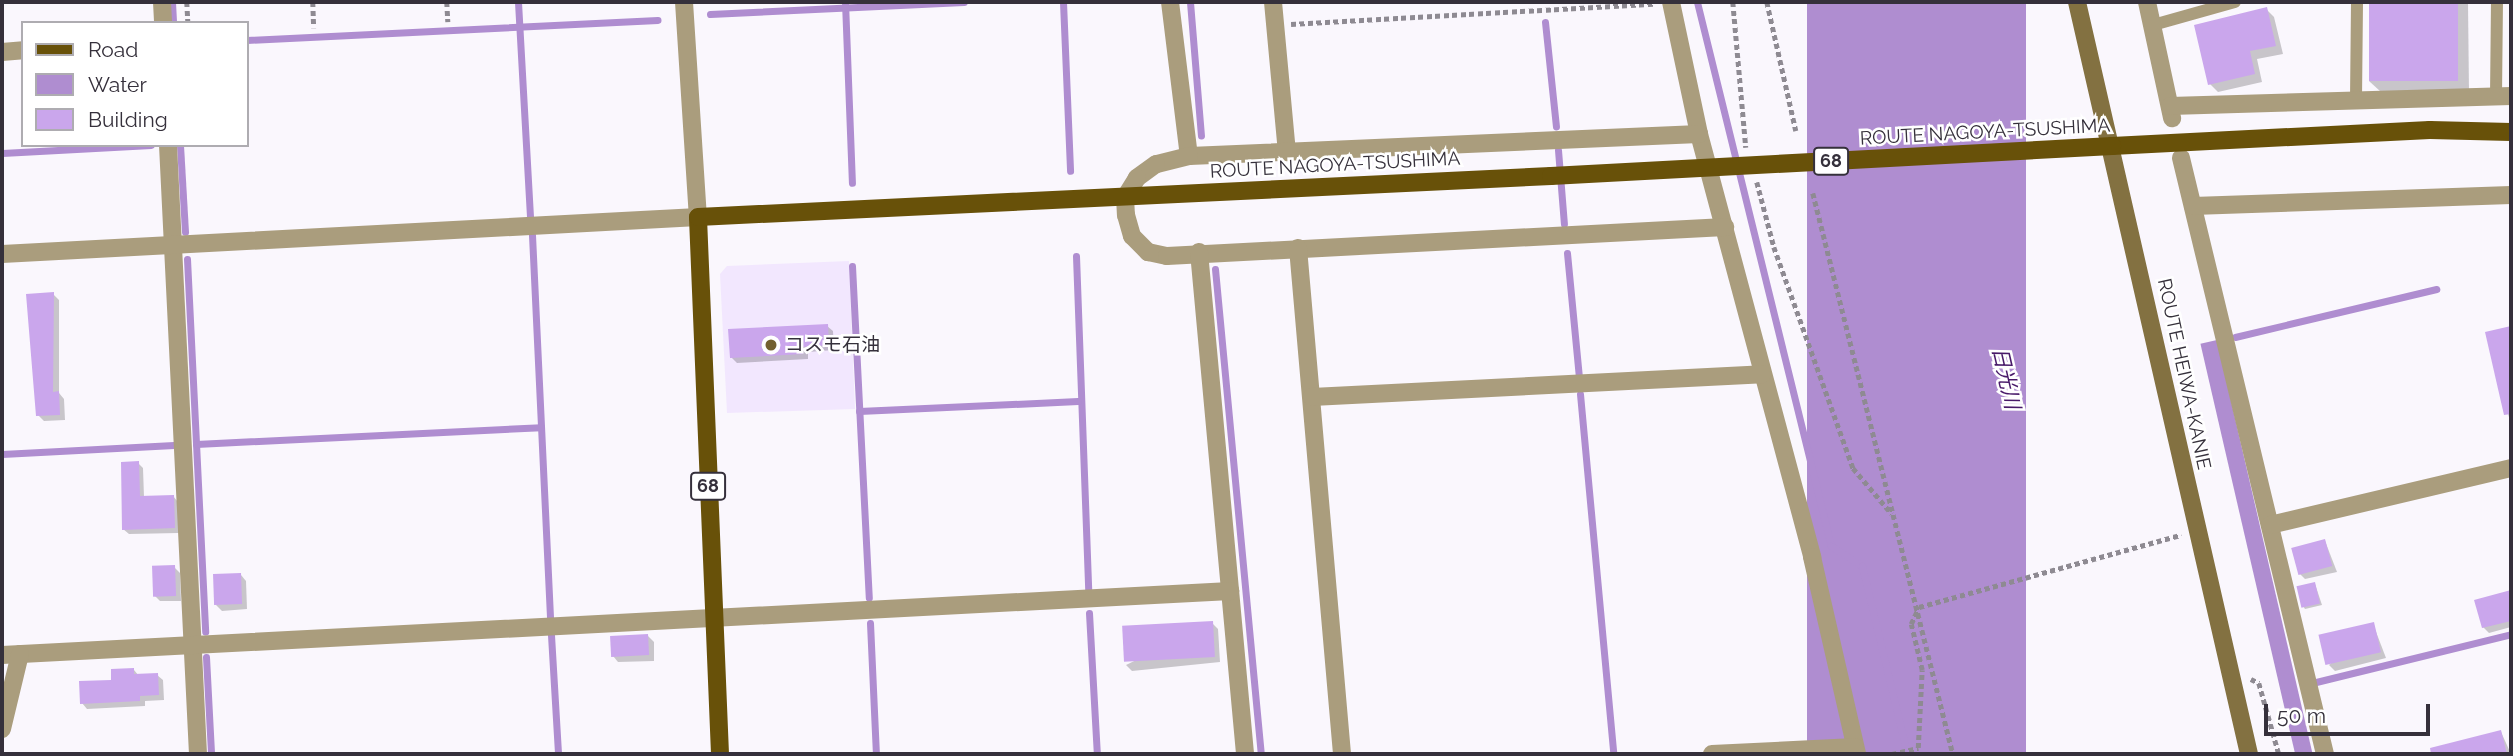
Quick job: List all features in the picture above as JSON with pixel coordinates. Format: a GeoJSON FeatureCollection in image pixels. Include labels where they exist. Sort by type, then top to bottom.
{"type":"FeatureCollection","features":[{"type":"Feature","properties":{"kind":"main road","name":"ROUTE HEIWA-KANIE"},"geometry":{"type":"LineString","coordinates":[[2077,2],[2249,754]]}},
{"type":"Feature","properties":{"kind":"main road","name":"ROUTE NAGOYA-TSUSHIMA"},"geometry":{"type":"LineString","coordinates":[[698,217],[2431,131],[2511,132]]}},
{"type":"Feature","properties":{"kind":"main road","name":"68"},"geometry":{"type":"LineString","coordinates":[[698,217],[720,754]]}},
{"type":"Feature","properties":{"kind":"street"},"geometry":{"type":"LineString","coordinates":[[162,2],[163,21]]}},
{"type":"Feature","properties":{"kind":"street"},"geometry":{"type":"LineString","coordinates":[[2,254],[698,217],[684,2]]}},
{"type":"Feature","properties":{"kind":"street"},"geometry":{"type":"LineString","coordinates":[[1170,2],[1189,156]]}},
{"type":"Feature","properties":{"kind":"street"},"geometry":{"type":"LineString","coordinates":[[1273,2],[1287,152]]}},
{"type":"Feature","properties":{"kind":"street"},"geometry":{"type":"LineString","coordinates":[[1671,2],[1699,134],[1812,557],[1856,751],[1712,754]]}},
{"type":"Feature","properties":{"kind":"street"},"geometry":{"type":"LineString","coordinates":[[2147,2],[2171,112],[2356,99],[2504,96]]}},
{"type":"Feature","properties":{"kind":"street"},"geometry":{"type":"LineString","coordinates":[[2,52],[21,51]]}},
{"type":"Feature","properties":{"kind":"street"},"geometry":{"type":"LineString","coordinates":[[1699,134],[1189,156],[1156,164],[1137,178],[1125,197],[1132,236],[1148,252],[1167,256],[1725,228]]}},
{"type":"Feature","properties":{"kind":"street"},"geometry":{"type":"LineString","coordinates":[[168,147],[198,754]]}},
{"type":"Feature","properties":{"kind":"street"},"geometry":{"type":"LineString","coordinates":[[2181,158],[2325,754]]}},
{"type":"Feature","properties":{"kind":"street"},"geometry":{"type":"LineString","coordinates":[[2193,206],[2511,195]]}},
{"type":"Feature","properties":{"kind":"street"},"geometry":{"type":"LineString","coordinates":[[1298,248],[1342,754]]}},
{"type":"Feature","properties":{"kind":"street"},"geometry":{"type":"LineString","coordinates":[[1199,253],[1245,754]]}},
{"type":"Feature","properties":{"kind":"street"},"geometry":{"type":"LineString","coordinates":[[1312,397],[1762,374]]}},
{"type":"Feature","properties":{"kind":"street"},"geometry":{"type":"LineString","coordinates":[[2270,525],[2511,468]]}},
{"type":"Feature","properties":{"kind":"street"},"geometry":{"type":"LineString","coordinates":[[2,655],[1230,591]]}},
{"type":"Feature","properties":{"kind":"street"},"geometry":{"type":"LineString","coordinates":[[2,729],[20,654]]}},
{"type":"Feature","properties":{"kind":"lane"},"geometry":{"type":"LineString","coordinates":[[2153,25],[2235,2]]}},
{"type":"Feature","properties":{"kind":"lane"},"geometry":{"type":"LineString","coordinates":[[2356,99],[2357,2]]}},
{"type":"Feature","properties":{"kind":"lane"},"geometry":{"type":"LineString","coordinates":[[2497,2],[2504,96]]}},
{"type":"Feature","properties":{"kind":"path"},"geometry":{"type":"LineString","coordinates":[[187,2],[188,21]]}},
{"type":"Feature","properties":{"kind":"path"},"geometry":{"type":"LineString","coordinates":[[313,2],[314,28]]}},
{"type":"Feature","properties":{"kind":"path"},"geometry":{"type":"LineString","coordinates":[[447,2],[448,22]]}},
{"type":"Feature","properties":{"kind":"path"},"geometry":{"type":"LineString","coordinates":[[1275,25],[1671,2]]}},
{"type":"Feature","properties":{"kind":"path"},"geometry":{"type":"LineString","coordinates":[[1733,2],[1742,136],[1749,158]]}},
{"type":"Feature","properties":{"kind":"path"},"geometry":{"type":"LineString","coordinates":[[1767,2],[1796,131]]}},
{"type":"Feature","properties":{"kind":"path"},"geometry":{"type":"LineString","coordinates":[[1753,169],[1774,247],[1853,468],[1893,515]]}},
{"type":"Feature","properties":{"kind":"path"},"geometry":{"type":"LineString","coordinates":[[1813,193],[1893,515],[1919,607],[1952,754]]}},
{"type":"Feature","properties":{"kind":"path"},"geometry":{"type":"LineString","coordinates":[[1895,754],[1918,748],[1922,670],[1911,624],[1919,607],[2188,533]]}},
{"type":"Feature","properties":{"kind":"path"},"geometry":{"type":"LineString","coordinates":[[2229,667],[2259,682],[2279,754]]}},
{"type":"Feature","properties":{"kind":"shaded area"},"geometry":{"type":"Polygon","coordinates":[[[849,261],[855,409],[727,413],[720,274],[727,266],[849,261]]]}},
{"type":"Feature","properties":{"kind":"water","name":"日光川"},"geometry":{"type":"Polygon","coordinates":[[[1807,2],[2026,2],[2026,754],[1807,754],[1807,2]]]}},
{"type":"Feature","properties":{"kind":"water"},"geometry":{"type":"Polygon","coordinates":[[[2217,340],[2313,754],[2295,754],[2200,344],[2217,340]]]}},
{"type":"Feature","properties":{"kind":"building"},"geometry":{"type":"Polygon","coordinates":[[[2369,2],[2458,2],[2458,81],[2369,81],[2369,2]]]}},
{"type":"Feature","properties":{"kind":"building"},"geometry":{"type":"Polygon","coordinates":[[[2267,7],[2276,46],[2250,51],[2255,74],[2208,85],[2194,25],[2267,7]]]}},
{"type":"Feature","properties":{"kind":"building"},"geometry":{"type":"Polygon","coordinates":[[[54,292],[53,392],[59,391],[60,415],[36,416],[26,294],[54,292]]]}},
{"type":"Feature","properties":{"kind":"building"},"geometry":{"type":"Polygon","coordinates":[[[828,324],[829,345],[803,347],[803,354],[730,358],[728,329],[828,324]]]}},
{"type":"Feature","properties":{"kind":"building"},"geometry":{"type":"Polygon","coordinates":[[[2511,326],[2511,414],[2504,415],[2485,332],[2511,326]]]}},
{"type":"Feature","properties":{"kind":"building"},"geometry":{"type":"Polygon","coordinates":[[[139,461],[140,496],[174,495],[175,528],[122,530],[121,462],[139,461]]]}},
{"type":"Feature","properties":{"kind":"building"},"geometry":{"type":"Polygon","coordinates":[[[2325,539],[2332,566],[2298,575],[2291,548],[2325,539]]]}},
{"type":"Feature","properties":{"kind":"building"},"geometry":{"type":"Polygon","coordinates":[[[175,565],[176,596],[153,597],[152,566],[175,565]]]}},
{"type":"Feature","properties":{"kind":"building"},"geometry":{"type":"Polygon","coordinates":[[[241,573],[242,604],[214,605],[213,574],[241,573]]]}},
{"type":"Feature","properties":{"kind":"building"},"geometry":{"type":"Polygon","coordinates":[[[2315,582],[2320,603],[2301,608],[2296,586],[2315,582]]]}},
{"type":"Feature","properties":{"kind":"building"},"geometry":{"type":"Polygon","coordinates":[[[2511,590],[2511,621],[2482,628],[2474,600],[2511,590]]]}},
{"type":"Feature","properties":{"kind":"building"},"geometry":{"type":"Polygon","coordinates":[[[1213,621],[1215,657],[1124,662],[1122,626],[1213,621]]]}},
{"type":"Feature","properties":{"kind":"building"},"geometry":{"type":"Polygon","coordinates":[[[2374,622],[2381,652],[2325,665],[2318,635],[2374,622]]]}},
{"type":"Feature","properties":{"kind":"building"},"geometry":{"type":"Polygon","coordinates":[[[648,634],[649,655],[611,657],[610,636],[648,634]]]}},
{"type":"Feature","properties":{"kind":"building"},"geometry":{"type":"Polygon","coordinates":[[[134,668],[134,674],[158,673],[159,695],[140,696],[140,701],[80,704],[79,681],[111,680],[111,669],[134,668]]]}},
{"type":"Feature","properties":{"kind":"building"},"geometry":{"type":"Polygon","coordinates":[[[2501,730],[2507,754],[2431,754],[2430,748],[2501,730]]]}},
{"type":"Feature","properties":{"kind":"waterway"},"geometry":{"type":"LineString","coordinates":[[172,2],[173,21]]}},
{"type":"Feature","properties":{"kind":"waterway"},"geometry":{"type":"LineString","coordinates":[[518,2],[530,217]]}},
{"type":"Feature","properties":{"kind":"waterway"},"geometry":{"type":"LineString","coordinates":[[845,2],[852,183]]}},
{"type":"Feature","properties":{"kind":"waterway"},"geometry":{"type":"LineString","coordinates":[[710,14],[964,2]]}},
{"type":"Feature","properties":{"kind":"waterway"},"geometry":{"type":"LineString","coordinates":[[1063,2],[1070,171]]}},
{"type":"Feature","properties":{"kind":"waterway"},"geometry":{"type":"LineString","coordinates":[[1190,2],[1201,136]]}},
{"type":"Feature","properties":{"kind":"waterway"},"geometry":{"type":"LineString","coordinates":[[1697,2],[1831,546],[1862,566],[1907,754]]}},
{"type":"Feature","properties":{"kind":"waterway"},"geometry":{"type":"LineString","coordinates":[[248,40],[658,20]]}},
{"type":"Feature","properties":{"kind":"waterway"},"geometry":{"type":"LineString","coordinates":[[1545,22],[1556,126]]}},
{"type":"Feature","properties":{"kind":"waterway"},"geometry":{"type":"LineString","coordinates":[[2,153],[114,147]]}},
{"type":"Feature","properties":{"kind":"waterway"},"geometry":{"type":"LineString","coordinates":[[180,147],[185,232]]}},
{"type":"Feature","properties":{"kind":"waterway"},"geometry":{"type":"LineString","coordinates":[[1558,150],[1564,224]]}},
{"type":"Feature","properties":{"kind":"waterway"},"geometry":{"type":"LineString","coordinates":[[532,235],[550,620]]}},
{"type":"Feature","properties":{"kind":"waterway"},"geometry":{"type":"LineString","coordinates":[[1567,253],[1579,377]]}},
{"type":"Feature","properties":{"kind":"waterway"},"geometry":{"type":"LineString","coordinates":[[1076,256],[1088,590]]}},
{"type":"Feature","properties":{"kind":"waterway"},"geometry":{"type":"LineString","coordinates":[[187,259],[205,632]]}},
{"type":"Feature","properties":{"kind":"waterway"},"geometry":{"type":"LineString","coordinates":[[852,266],[869,598]]}},
{"type":"Feature","properties":{"kind":"waterway"},"geometry":{"type":"LineString","coordinates":[[1215,269],[1261,754]]}},
{"type":"Feature","properties":{"kind":"waterway"},"geometry":{"type":"LineString","coordinates":[[2235,337],[2436,289]]}},
{"type":"Feature","properties":{"kind":"waterway"},"geometry":{"type":"LineString","coordinates":[[1580,394],[1613,752]]}},
{"type":"Feature","properties":{"kind":"waterway"},"geometry":{"type":"LineString","coordinates":[[859,411],[1078,401]]}},
{"type":"Feature","properties":{"kind":"waterway"},"geometry":{"type":"LineString","coordinates":[[196,444],[541,427]]}},
{"type":"Feature","properties":{"kind":"waterway"},"geometry":{"type":"LineString","coordinates":[[2,454],[174,445]]}},
{"type":"Feature","properties":{"kind":"waterway"},"geometry":{"type":"LineString","coordinates":[[1089,613],[1097,754]]}},
{"type":"Feature","properties":{"kind":"waterway"},"geometry":{"type":"LineString","coordinates":[[870,623],[876,754]]}},
{"type":"Feature","properties":{"kind":"waterway"},"geometry":{"type":"LineString","coordinates":[[2316,682],[2511,634]]}},
{"type":"Feature","properties":{"kind":"waterway"},"geometry":{"type":"LineString","coordinates":[[551,635],[558,754]]}},
{"type":"Feature","properties":{"kind":"waterway"},"geometry":{"type":"LineString","coordinates":[[206,657],[211,754]]}},
{"type":"Feature","properties":{"kind":"place","name":"コスモ石油"},"geometry":{"type":"Point","coordinates":[771,345]}}]}
